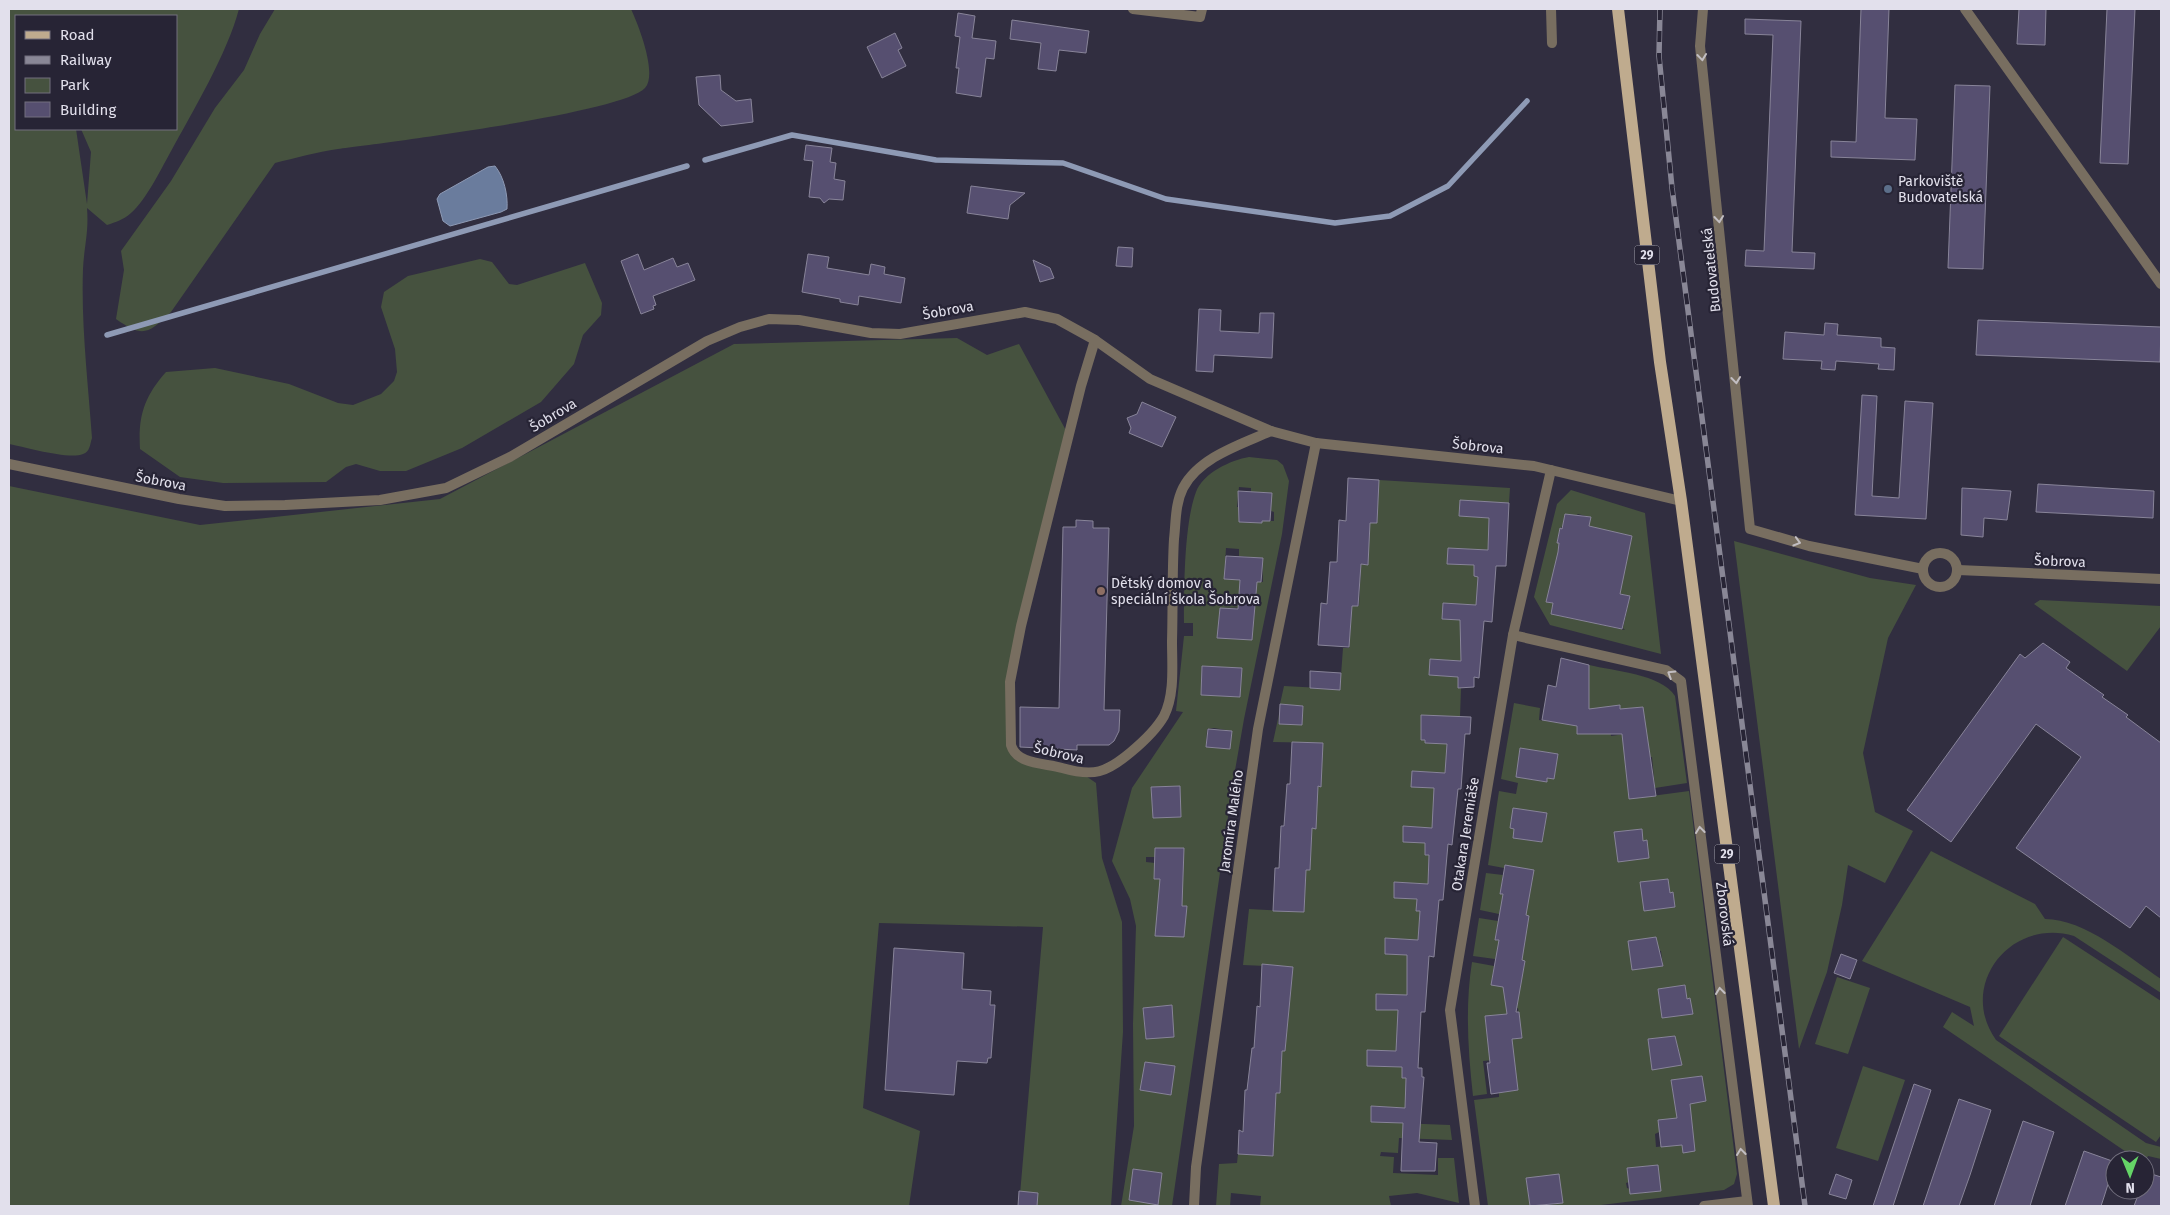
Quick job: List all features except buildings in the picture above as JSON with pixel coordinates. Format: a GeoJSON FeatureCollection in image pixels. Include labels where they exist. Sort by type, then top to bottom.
{"type":"FeatureCollection","features":[{"type":"Feature","properties":{"kind":"main road","name":"29"},"geometry":{"type":"LineString","coordinates":[[1618,9],[1659,352],[1681,501],[1774,1206]]}},
{"type":"Feature","properties":{"kind":"street"},"geometry":{"type":"LineString","coordinates":[[1133,9],[1200,17],[1202,9]]}},
{"type":"Feature","properties":{"kind":"street"},"geometry":{"type":"LineString","coordinates":[[1551,9],[1552,43]]}},
{"type":"Feature","properties":{"kind":"street","name":"Budovatelská"},"geometry":{"type":"LineString","coordinates":[[1703,9],[1700,46],[1750,529],[1810,546],[1923,568]]}},
{"type":"Feature","properties":{"kind":"street"},"geometry":{"type":"LineString","coordinates":[[1966,9],[2161,284]]}},
{"type":"Feature","properties":{"kind":"street","name":"Šobrova"},"geometry":{"type":"LineString","coordinates":[[9,464],[179,499],[225,506],[285,506],[380,500],[446,488],[510,457],[707,341],[740,327],[769,319],[799,320],[871,333],[900,334],[955,322],[1025,312],[1057,319],[1095,340],[1150,379],[1271,430],[1316,444],[1524,465],[1681,501]]}},
{"type":"Feature","properties":{"kind":"street","name":"Šobrova"},"geometry":{"type":"LineString","coordinates":[[1095,340],[1081,386],[1025,607],[1012,673],[1011,745],[1014,753],[1023,759],[1083,774],[1100,773],[1121,761],[1144,740],[1164,716],[1172,684],[1173,557],[1176,508],[1184,487],[1196,471],[1223,453],[1271,430]]}},
{"type":"Feature","properties":{"kind":"street","name":"Jaromíra Malého"},"geometry":{"type":"LineString","coordinates":[[1194,1206],[1196,1167],[1258,729],[1316,444]]}},
{"type":"Feature","properties":{"kind":"street","name":"Otakara Jeremiáše"},"geometry":{"type":"LineString","coordinates":[[1475,1206],[1450,1010],[1512,635],[1551,470]]}},
{"type":"Feature","properties":{"kind":"street"},"geometry":{"type":"LineString","coordinates":[[1940,553],[1950,556],[1957,565],[1958,570],[1954,582],[1949,586],[1937,588],[1927,582],[1923,568],[1930,556],[1940,553]]}},
{"type":"Feature","properties":{"kind":"street","name":"Šobrova"},"geometry":{"type":"LineString","coordinates":[[1958,570],[2161,579]]}},
{"type":"Feature","properties":{"kind":"street","name":"Zborovská"},"geometry":{"type":"LineString","coordinates":[[1512,635],[1666,670],[1681,681],[1747,1204]]}},
{"type":"Feature","properties":{"kind":"street"},"geometry":{"type":"LineString","coordinates":[[1704,1206],[1747,1204]]}},
{"type":"Feature","properties":{"kind":"green space"},"geometry":{"type":"Polygon","coordinates":[[[9,9],[239,9],[234,26],[209,82],[142,201],[128,215],[107,225],[87,208],[83,311],[92,438],[88,450],[83,454],[68,455],[9,444],[9,9]]]}},
{"type":"Feature","properties":{"kind":"green space"},"geometry":{"type":"Polygon","coordinates":[[[275,9],[631,9],[646,49],[649,72],[648,81],[645,88],[627,98],[550,117],[449,134],[330,150],[275,163],[171,312],[151,329],[139,331],[133,329],[116,319],[124,270],[121,251],[171,181],[215,108],[244,70],[260,34],[275,9]]]}},
{"type":"Feature","properties":{"kind":"green space"},"geometry":{"type":"Polygon","coordinates":[[[480,259],[492,262],[509,284],[517,285],[585,263],[602,303],[601,315],[583,335],[574,364],[541,402],[462,448],[406,471],[380,471],[356,464],[346,467],[326,482],[223,483],[180,477],[140,449],[140,427],[144,408],[152,390],[166,372],[215,368],[289,384],[338,403],[353,405],[381,394],[394,381],[397,372],[395,349],[381,307],[384,292],[408,276],[480,259]]]}},
{"type":"Feature","properties":{"kind":"green space"},"geometry":{"type":"Polygon","coordinates":[[[957,338],[987,355],[1019,344],[1069,436],[1010,682],[1014,753],[1083,774],[1096,783],[1102,858],[1122,922],[1123,1032],[1111,1206],[1019,1206],[1043,927],[879,923],[863,1108],[920,1131],[909,1206],[9,1206],[9,486],[200,525],[440,499],[734,344],[957,338]]]}},
{"type":"Feature","properties":{"kind":"green space"},"geometry":{"type":"Polygon","coordinates":[[[1249,457],[1277,460],[1283,465],[1289,481],[1282,534],[1233,782],[1172,1206],[1121,1206],[1134,1126],[1133,1024],[1136,926],[1130,899],[1112,861],[1132,788],[1183,712],[1176,711],[1184,636],[1193,636],[1193,623],[1184,623],[1184,592],[1189,521],[1196,492],[1211,473],[1226,464],[1249,457]],[[1239,487],[1237,507],[1240,507],[1239,522],[1262,523],[1262,521],[1274,521],[1274,512],[1271,511],[1271,493],[1251,492],[1251,488],[1239,487]],[[1226,548],[1224,579],[1263,582],[1262,558],[1239,556],[1239,549],[1226,548]],[[1255,607],[1220,608],[1217,638],[1252,640],[1255,607]],[[1202,666],[1201,695],[1240,697],[1242,668],[1202,666]],[[1214,728],[1207,729],[1206,747],[1230,749],[1232,731],[1214,728]],[[1180,786],[1151,787],[1153,818],[1181,817],[1180,786]],[[1156,848],[1155,857],[1146,857],[1146,862],[1155,863],[1154,879],[1183,880],[1184,848],[1156,848]],[[1158,904],[1156,936],[1184,937],[1186,906],[1158,904]],[[1171,1005],[1143,1008],[1146,1039],[1174,1036],[1171,1005]],[[1145,1062],[1141,1090],[1171,1095],[1175,1066],[1145,1062]],[[1133,1169],[1129,1200],[1158,1204],[1162,1173],[1133,1169]]]}},
{"type":"Feature","properties":{"kind":"green space"},"geometry":{"type":"Polygon","coordinates":[[[1379,480],[1510,488],[1509,503],[1460,501],[1459,516],[1489,518],[1488,550],[1448,548],[1448,564],[1474,565],[1474,576],[1478,577],[1476,605],[1443,603],[1442,619],[1460,620],[1463,661],[1431,659],[1429,675],[1458,677],[1458,687],[1461,688],[1460,717],[1421,715],[1421,740],[1425,740],[1425,743],[1447,744],[1445,773],[1412,771],[1434,788],[1436,828],[1403,826],[1403,842],[1425,843],[1429,855],[1428,884],[1394,882],[1394,898],[1417,899],[1416,910],[1420,911],[1418,940],[1385,938],[1385,954],[1407,955],[1409,996],[1376,994],[1376,1010],[1398,1010],[1401,1051],[1367,1050],[1367,1066],[1402,1067],[1402,1078],[1406,1078],[1405,1108],[1372,1106],[1371,1122],[1450,1125],[1452,1140],[1399,1138],[1398,1153],[1381,1152],[1380,1156],[1394,1157],[1393,1173],[1438,1175],[1438,1158],[1454,1158],[1459,1203],[1417,1193],[1389,1196],[1391,1206],[1260,1206],[1261,1196],[1231,1193],[1230,1206],[1216,1206],[1219,1164],[1237,1163],[1238,1154],[1273,1156],[1276,1093],[1280,1093],[1282,1051],[1285,1051],[1293,967],[1243,965],[1249,909],[1304,912],[1306,870],[1310,870],[1312,828],[1315,829],[1318,786],[1321,786],[1323,743],[1273,742],[1279,714],[1278,724],[1302,725],[1303,706],[1280,704],[1284,686],[1340,689],[1343,648],[1349,648],[1352,606],[1359,606],[1361,564],[1367,565],[1370,523],[1377,523],[1379,480]]]}},
{"type":"Feature","properties":{"kind":"green space"},"geometry":{"type":"Polygon","coordinates":[[[1571,490],[1645,513],[1661,654],[1550,625],[1534,597],[1557,504],[1571,490]],[[1578,514],[1560,528],[1557,542],[1559,543],[1558,552],[1582,557],[1590,517],[1578,514]],[[1606,530],[1625,569],[1632,536],[1606,530]],[[1586,586],[1547,602],[1553,603],[1551,614],[1578,620],[1586,586]],[[1605,590],[1597,624],[1625,630],[1623,628],[1630,596],[1605,590]]]}},
{"type":"Feature","properties":{"kind":"green space"},"geometry":{"type":"Polygon","coordinates":[[[1734,541],[1870,578],[1916,585],[1888,638],[1863,753],[1875,812],[1913,831],[1885,883],[1848,865],[1842,905],[1827,972],[1799,1049],[1734,541]]]}},
{"type":"Feature","properties":{"kind":"green space"},"geometry":{"type":"Polygon","coordinates":[[[2040,600],[2161,606],[2161,626],[2127,671],[2034,604],[2040,600]]]}},
{"type":"Feature","properties":{"kind":"green space"},"geometry":{"type":"Polygon","coordinates":[[[1589,665],[1648,678],[1668,689],[1675,696],[1687,783],[1655,788],[1652,757],[1625,760],[1629,799],[1689,791],[1737,1174],[1734,1184],[1724,1190],[1593,1206],[1541,1206],[1563,1203],[1559,1175],[1526,1178],[1530,1206],[1488,1206],[1474,1100],[1499,1097],[1499,1093],[1518,1090],[1514,1058],[1483,1061],[1487,1094],[1473,1096],[1468,996],[1472,962],[1494,966],[1491,985],[1520,989],[1525,961],[1496,956],[1495,959],[1473,956],[1479,918],[1498,921],[1495,940],[1524,944],[1529,916],[1500,911],[1499,914],[1480,910],[1486,873],[1503,875],[1500,894],[1528,898],[1533,870],[1505,865],[1504,868],[1488,865],[1499,791],[1516,794],[1518,783],[1501,779],[1514,703],[1540,708],[1539,720],[1567,724],[1576,714],[1577,734],[1589,734],[1589,665]],[[1619,705],[1608,707],[1611,736],[1646,731],[1643,707],[1620,709],[1619,705]],[[1520,748],[1516,777],[1547,782],[1547,778],[1554,779],[1558,754],[1520,748]],[[1518,809],[1513,838],[1542,842],[1547,813],[1518,809]],[[1642,829],[1614,832],[1618,862],[1648,858],[1647,841],[1643,841],[1642,829]],[[1668,879],[1641,882],[1644,911],[1675,907],[1673,892],[1670,893],[1668,879]],[[1629,941],[1632,970],[1663,966],[1661,951],[1629,941]],[[1685,985],[1658,989],[1662,1018],[1692,1014],[1690,999],[1687,999],[1685,985]],[[1518,1008],[1507,1010],[1507,1014],[1485,1017],[1488,1042],[1522,1038],[1518,1008]],[[1675,1036],[1648,1039],[1652,1069],[1674,1066],[1681,1060],[1675,1036]],[[1702,1076],[1671,1080],[1675,1106],[1706,1101],[1702,1076]],[[1691,1117],[1655,1134],[1656,1147],[1694,1143],[1691,1117]],[[1658,1165],[1627,1168],[1629,1182],[1626,1183],[1631,1194],[1660,1191],[1658,1165]]]}},
{"type":"Feature","properties":{"kind":"green space"},"geometry":{"type":"Polygon","coordinates":[[[1931,851],[2035,904],[2045,919],[2075,925],[2091,932],[2120,950],[2161,979],[2161,993],[2074,936],[2051,933],[2030,936],[2011,946],[1997,960],[1987,978],[1983,998],[1986,1019],[1996,1040],[2146,1143],[2161,1147],[2161,1159],[2155,1158],[2155,1150],[2123,1150],[1943,1027],[1952,1012],[1974,1026],[1970,1007],[1862,961],[1931,851]]]}},
{"type":"Feature","properties":{"kind":"green space"},"geometry":{"type":"Polygon","coordinates":[[[2063,937],[2161,1001],[2161,1135],[2156,1142],[1999,1036],[2063,937]]]}},
{"type":"Feature","properties":{"kind":"green space"},"geometry":{"type":"Polygon","coordinates":[[[1837,977],[1870,988],[1848,1054],[1815,1044],[1837,977]]]}},
{"type":"Feature","properties":{"kind":"green space"},"geometry":{"type":"Polygon","coordinates":[[[1863,1066],[1905,1080],[1878,1161],[1836,1148],[1863,1066]]]}},
{"type":"Feature","properties":{"kind":"water"},"geometry":{"type":"Polygon","coordinates":[[[495,166],[505,186],[507,209],[450,226],[443,221],[437,199],[440,194],[488,167],[495,166]]]}},
{"type":"Feature","properties":{"kind":"waterway"},"geometry":{"type":"LineString","coordinates":[[705,160],[792,135],[936,160],[1063,163],[1166,199],[1335,223],[1390,216],[1448,186],[1527,101]]}},
{"type":"Feature","properties":{"kind":"waterway"},"geometry":{"type":"LineString","coordinates":[[107,335],[687,166]]}},
{"type":"Feature","properties":{"kind":"railway"},"geometry":{"type":"LineString","coordinates":[[1660,9],[1659,56],[1672,188],[1805,1206]]}},
{"type":"Feature","properties":{"kind":"place","name":"Parkoviště Budovatelská"},"geometry":{"type":"Point","coordinates":[1888,189]}},
{"type":"Feature","properties":{"kind":"place","name":"Dětský domov a speciální škola Šobrova"},"geometry":{"type":"Point","coordinates":[1101,591]}}]}
